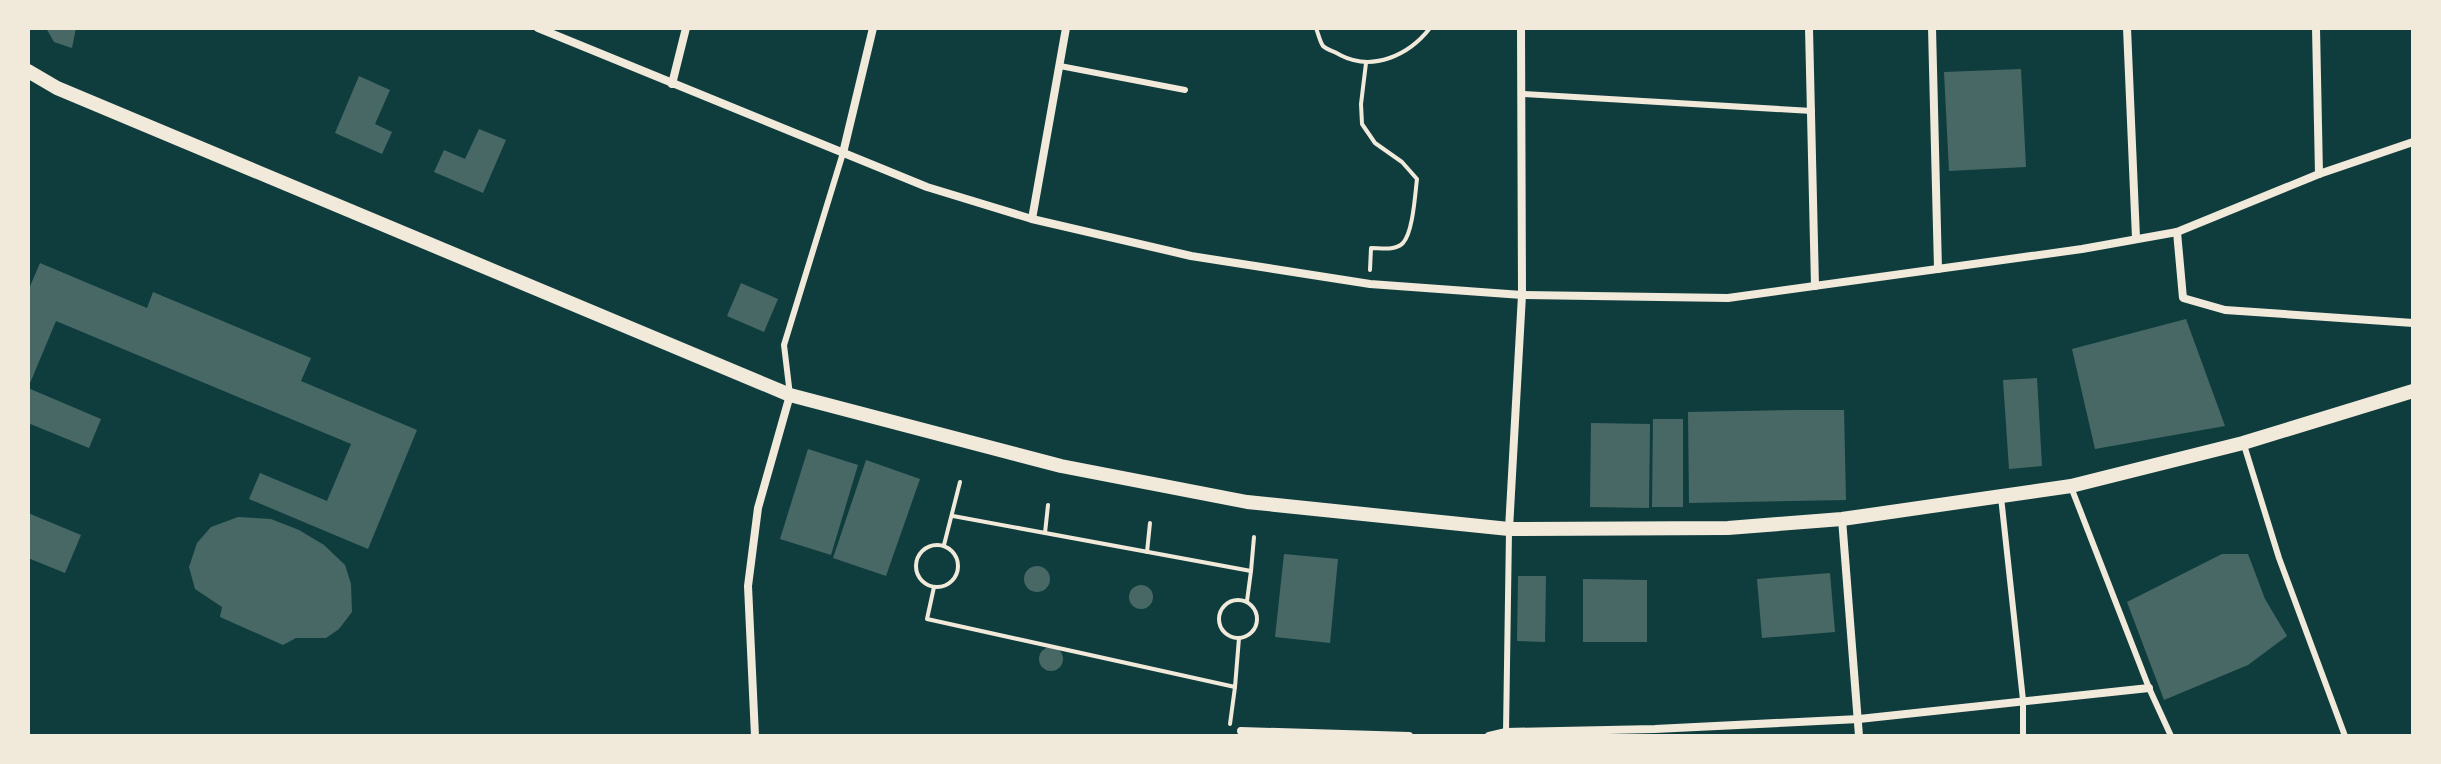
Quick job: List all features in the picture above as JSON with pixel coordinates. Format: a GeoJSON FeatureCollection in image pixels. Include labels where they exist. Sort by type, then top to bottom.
{"type":"FeatureCollection","features":[{"type":"Feature","properties":{"kind":"street"},"geometry":{"type":"LineString","coordinates":[[538,28],[927,187],[1032,219],[1191,256],[1370,284],[1522,295],[1728,298],[2082,249],[2177,232],[2319,174],[2413,142]]}},
{"type":"Feature","properties":{"kind":"street"},"geometry":{"type":"LineString","coordinates":[[672,84],[686,28]]}},
{"type":"Feature","properties":{"kind":"street"},"geometry":{"type":"LineString","coordinates":[[843,153],[873,28]]}},
{"type":"Feature","properties":{"kind":"street"},"geometry":{"type":"LineString","coordinates":[[1032,219],[1066,28]]}},
{"type":"Feature","properties":{"kind":"street"},"geometry":{"type":"LineString","coordinates":[[1509,529],[1522,295],[1521,28]]}},
{"type":"Feature","properties":{"kind":"street"},"geometry":{"type":"LineString","coordinates":[[1809,28],[1815,286]]}},
{"type":"Feature","properties":{"kind":"street"},"geometry":{"type":"LineString","coordinates":[[1932,28],[1938,269]]}},
{"type":"Feature","properties":{"kind":"street"},"geometry":{"type":"LineString","coordinates":[[2127,28],[2136,238]]}},
{"type":"Feature","properties":{"kind":"street"},"geometry":{"type":"LineString","coordinates":[[2316,28],[2319,174]]}},
{"type":"Feature","properties":{"kind":"street"},"geometry":{"type":"LineString","coordinates":[[28,71],[57,88],[238,165],[790,395],[1061,466],[1247,502],[1509,529],[1728,528],[1842,519],[2071,486],[2412,396]]}},
{"type":"Feature","properties":{"kind":"street"},"geometry":{"type":"LineString","coordinates":[[2177,232],[2183,298],[2225,310],[2413,323]]}},
{"type":"Feature","properties":{"kind":"street"},"geometry":{"type":"LineString","coordinates":[[755,736],[748,586],[758,508],[790,395]]}},
{"type":"Feature","properties":{"kind":"street"},"geometry":{"type":"LineString","coordinates":[[1842,519],[1859,736]]}},
{"type":"Feature","properties":{"kind":"street"},"geometry":{"type":"LineString","coordinates":[[1489,736],[1506,732],[1655,733],[1859,719],[2149,688]]}},
{"type":"Feature","properties":{"kind":"street"},"geometry":{"type":"LineString","coordinates":[[1241,731],[1409,736]]}},
{"type":"Feature","properties":{"kind":"lane"},"geometry":{"type":"LineString","coordinates":[[1060,66],[1185,90]]}},
{"type":"Feature","properties":{"kind":"lane"},"geometry":{"type":"LineString","coordinates":[[1522,94],[1812,111]]}},
{"type":"Feature","properties":{"kind":"lane"},"geometry":{"type":"LineString","coordinates":[[790,395],[784,345],[843,153]]}},
{"type":"Feature","properties":{"kind":"lane"},"geometry":{"type":"LineString","coordinates":[[2243,443],[2279,558],[2345,736]]}},
{"type":"Feature","properties":{"kind":"lane"},"geometry":{"type":"LineString","coordinates":[[2071,486],[2149,688],[2171,736]]}},
{"type":"Feature","properties":{"kind":"lane"},"geometry":{"type":"LineString","coordinates":[[2001,496],[2023,700],[2023,736]]}},
{"type":"Feature","properties":{"kind":"lane"},"geometry":{"type":"LineString","coordinates":[[1506,732],[1509,529]]}},
{"type":"Feature","properties":{"kind":"path"},"geometry":{"type":"LineString","coordinates":[[1316,28],[1323,46],[1366,63],[1391,58],[1416,45],[1430,28]]}},
{"type":"Feature","properties":{"kind":"path"},"geometry":{"type":"LineString","coordinates":[[1366,63],[1362,124],[1375,143],[1402,162],[1417,179],[1409,230],[1403,244],[1393,249],[1371,248],[1370,284]]}},
{"type":"Feature","properties":{"kind":"path"},"geometry":{"type":"LineString","coordinates":[[944,546],[960,482]]}},
{"type":"Feature","properties":{"kind":"path"},"geometry":{"type":"LineString","coordinates":[[1045,533],[1048,505]]}},
{"type":"Feature","properties":{"kind":"path"},"geometry":{"type":"LineString","coordinates":[[953,516],[1251,571]]}},
{"type":"Feature","properties":{"kind":"path"},"geometry":{"type":"LineString","coordinates":[[1147,552],[1150,523]]}},
{"type":"Feature","properties":{"kind":"path"},"geometry":{"type":"LineString","coordinates":[[1247,601],[1254,537]]}},
{"type":"Feature","properties":{"kind":"path"},"geometry":{"type":"LineString","coordinates":[[930,546],[944,546],[955,554],[958,574],[949,585],[934,587],[922,582],[916,562],[930,546]]}},
{"type":"Feature","properties":{"kind":"path"},"geometry":{"type":"LineString","coordinates":[[934,587],[927,619],[1235,687]]}},
{"type":"Feature","properties":{"kind":"path"},"geometry":{"type":"LineString","coordinates":[[1241,599],[1256,611],[1257,623],[1251,634],[1239,638],[1222,630],[1219,617],[1228,602],[1241,599]]}},
{"type":"Feature","properties":{"kind":"path"},"geometry":{"type":"LineString","coordinates":[[1229,728],[1239,638]]}},
{"type":"Feature","properties":{"kind":"building"},"geometry":{"type":"Polygon","coordinates":[[[46,28],[76,28],[72,48],[54,42],[46,28]]]}},
{"type":"Feature","properties":{"kind":"building"},"geometry":{"type":"Polygon","coordinates":[[[2021,69],[2026,167],[1949,171],[1944,72],[2021,69]]]}},
{"type":"Feature","properties":{"kind":"building"},"geometry":{"type":"Polygon","coordinates":[[[359,76],[390,90],[375,124],[392,132],[382,154],[335,133],[359,76]]]}},
{"type":"Feature","properties":{"kind":"building"},"geometry":{"type":"Polygon","coordinates":[[[479,129],[506,140],[483,193],[434,172],[444,150],[465,159],[479,129]]]}},
{"type":"Feature","properties":{"kind":"building"},"geometry":{"type":"Polygon","coordinates":[[[40,263],[147,308],[153,292],[311,358],[301,381],[417,430],[368,549],[249,499],[260,473],[327,501],[351,444],[56,321],[28,388],[28,291],[40,263]]]}},
{"type":"Feature","properties":{"kind":"building"},"geometry":{"type":"Polygon","coordinates":[[[741,283],[778,299],[764,332],[727,316],[741,283]]]}},
{"type":"Feature","properties":{"kind":"building"},"geometry":{"type":"Polygon","coordinates":[[[2186,319],[2225,426],[2095,449],[2072,349],[2186,319]]]}},
{"type":"Feature","properties":{"kind":"building"},"geometry":{"type":"Polygon","coordinates":[[[2037,378],[2042,466],[2009,469],[2003,380],[2037,378]]]}},
{"type":"Feature","properties":{"kind":"building"},"geometry":{"type":"Polygon","coordinates":[[[28,388],[101,419],[89,448],[28,423],[28,388]]]}},
{"type":"Feature","properties":{"kind":"building"},"geometry":{"type":"Polygon","coordinates":[[[1844,410],[1846,500],[1689,503],[1688,412],[1844,410]]]}},
{"type":"Feature","properties":{"kind":"building"},"geometry":{"type":"Polygon","coordinates":[[[1653,419],[1683,419],[1683,507],[1652,507],[1653,419]]]}},
{"type":"Feature","properties":{"kind":"building"},"geometry":{"type":"Polygon","coordinates":[[[1591,423],[1650,424],[1649,508],[1590,507],[1591,423]]]}},
{"type":"Feature","properties":{"kind":"building"},"geometry":{"type":"Polygon","coordinates":[[[808,449],[858,465],[831,555],[780,539],[808,449]]]}},
{"type":"Feature","properties":{"kind":"building"},"geometry":{"type":"Polygon","coordinates":[[[866,460],[920,479],[886,576],[833,558],[866,460]]]}},
{"type":"Feature","properties":{"kind":"building"},"geometry":{"type":"Polygon","coordinates":[[[28,513],[81,535],[65,573],[28,558],[28,513]]]}},
{"type":"Feature","properties":{"kind":"building"},"geometry":{"type":"Polygon","coordinates":[[[238,517],[271,519],[299,530],[324,545],[345,565],[351,584],[352,612],[339,629],[326,638],[296,638],[283,645],[220,617],[222,607],[195,589],[189,567],[197,543],[211,527],[238,517]]]}},
{"type":"Feature","properties":{"kind":"building"},"geometry":{"type":"Polygon","coordinates":[[[1284,554],[1338,559],[1330,643],[1275,637],[1284,554]]]}},
{"type":"Feature","properties":{"kind":"building"},"geometry":{"type":"Polygon","coordinates":[[[2222,554],[2248,554],[2265,599],[2287,636],[2248,665],[2164,700],[2127,602],[2222,554]]]}},
{"type":"Feature","properties":{"kind":"building"},"geometry":{"type":"Polygon","coordinates":[[[1037,566],[1046,570],[1050,579],[1046,588],[1037,592],[1028,588],[1024,579],[1028,570],[1037,566]]]}},
{"type":"Feature","properties":{"kind":"building"},"geometry":{"type":"Polygon","coordinates":[[[1830,573],[1835,632],[1762,638],[1757,579],[1830,573]]]}},
{"type":"Feature","properties":{"kind":"building"},"geometry":{"type":"Polygon","coordinates":[[[1518,576],[1546,576],[1545,642],[1517,641],[1518,576]]]}},
{"type":"Feature","properties":{"kind":"building"},"geometry":{"type":"Polygon","coordinates":[[[1583,579],[1647,580],[1647,642],[1583,642],[1583,579]]]}},
{"type":"Feature","properties":{"kind":"building"},"geometry":{"type":"Polygon","coordinates":[[[1141,585],[1149,589],[1153,597],[1149,605],[1141,609],[1133,605],[1129,597],[1133,589],[1141,585]]]}},
{"type":"Feature","properties":{"kind":"building"},"geometry":{"type":"Polygon","coordinates":[[[1051,647],[1062,654],[1063,659],[1056,670],[1051,671],[1040,664],[1039,659],[1046,648],[1051,647]]]}}]}
